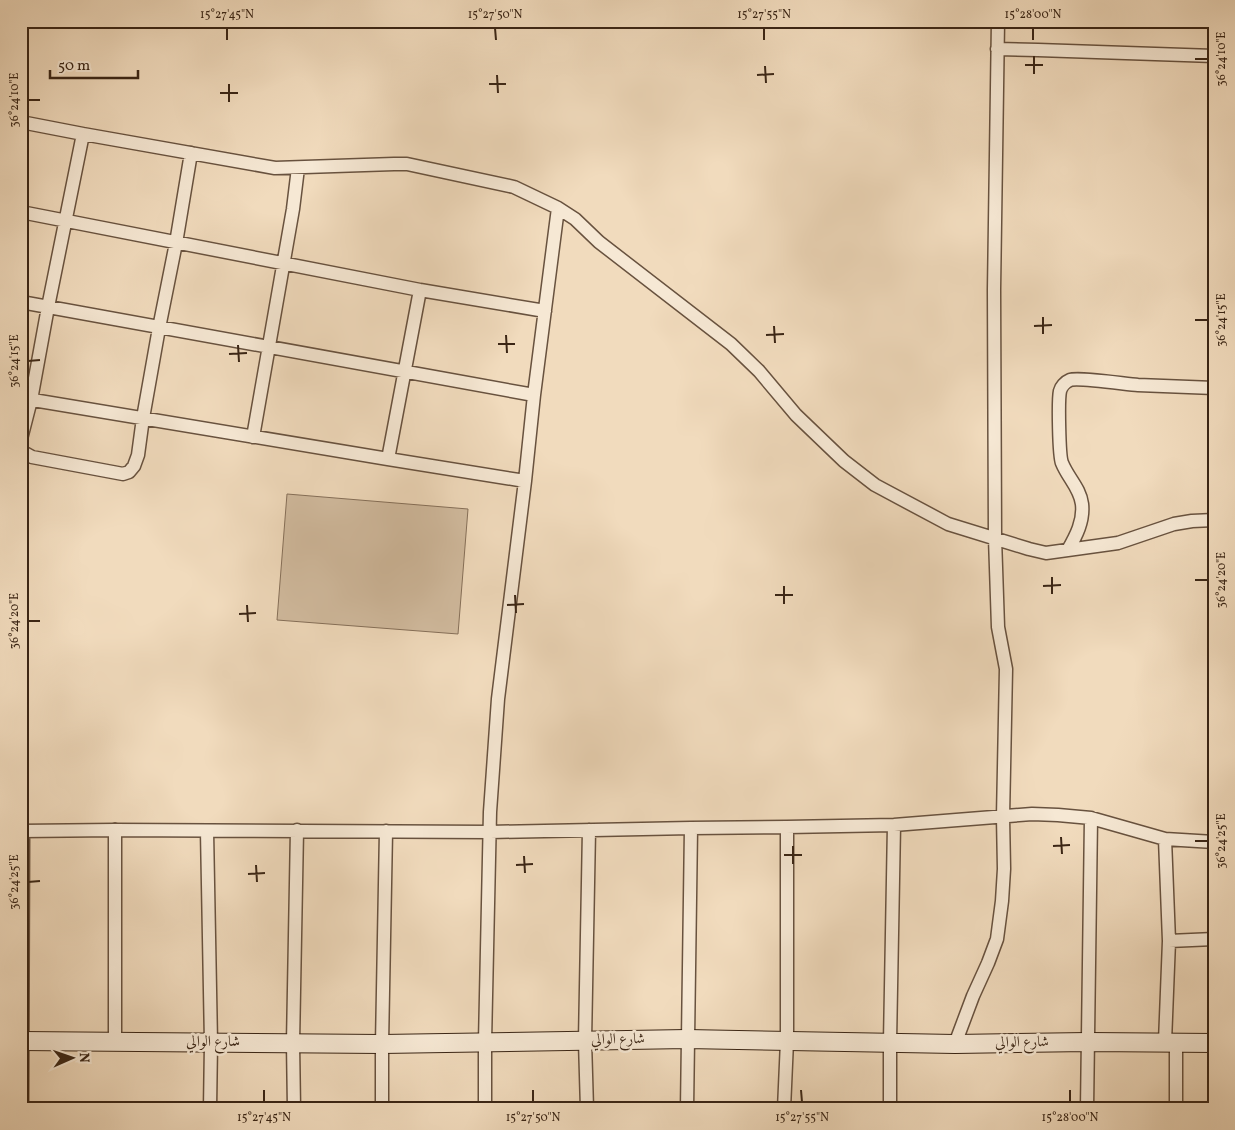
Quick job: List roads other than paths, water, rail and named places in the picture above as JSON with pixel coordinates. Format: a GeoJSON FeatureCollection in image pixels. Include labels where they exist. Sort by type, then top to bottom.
{"type":"FeatureCollection","features":[{"type":"Feature","properties":{"kind":"main road","name":"شارع الوالي"},"geometry":{"type":"LineString","coordinates":[[22,1041],[382,1044],[687,1039],[955,1044],[1214,1043]]}},
{"type":"Feature","properties":{"kind":"street"},"geometry":{"type":"LineString","coordinates":[[955,1044],[997,939],[1004,869],[1003,817],[1006,669],[998,627],[995,538],[994,290],[998,21]]}},
{"type":"Feature","properties":{"kind":"street"},"geometry":{"type":"LineString","coordinates":[[997,49],[1214,56]]}},
{"type":"Feature","properties":{"kind":"street"},"geometry":{"type":"LineString","coordinates":[[21,122],[276,168],[407,164],[514,187],[558,208],[575,219],[600,242],[731,344],[758,371],[796,415],[844,461],[875,485],[948,524],[1030,549],[1046,552],[1118,543],[1174,524],[1214,520]]}},
{"type":"Feature","properties":{"kind":"street"},"geometry":{"type":"LineString","coordinates":[[21,439],[26,399],[48,307],[83,134]]}},
{"type":"Feature","properties":{"kind":"street"},"geometry":{"type":"LineString","coordinates":[[21,448],[23,452],[32,457],[123,474],[129,472],[134,466],[138,455],[191,153]]}},
{"type":"Feature","properties":{"kind":"street"},"geometry":{"type":"LineString","coordinates":[[253,437],[293,209],[298,168]]}},
{"type":"Feature","properties":{"kind":"street"},"geometry":{"type":"LineString","coordinates":[[485,1109],[490,812],[498,700],[558,208]]}},
{"type":"Feature","properties":{"kind":"street"},"geometry":{"type":"LineString","coordinates":[[21,212],[420,290],[545,311]]}},
{"type":"Feature","properties":{"kind":"street"},"geometry":{"type":"LineString","coordinates":[[388,459],[420,290]]}},
{"type":"Feature","properties":{"kind":"street"},"geometry":{"type":"LineString","coordinates":[[21,302],[534,394]]}},
{"type":"Feature","properties":{"kind":"street"},"geometry":{"type":"LineString","coordinates":[[1068,550],[1078,533],[1082,520],[1082,505],[1080,492],[1061,462],[1059,404],[1060,391],[1063,385],[1070,380],[1081,379],[1214,388]]}},
{"type":"Feature","properties":{"kind":"street"},"geometry":{"type":"LineString","coordinates":[[26,399],[525,481]]}},
{"type":"Feature","properties":{"kind":"street"},"geometry":{"type":"LineString","coordinates":[[22,1109],[22,831],[297,830],[490,832],[894,825],[1032,814],[1090,818],[1165,839],[1214,842]]}},
{"type":"Feature","properties":{"kind":"street"},"geometry":{"type":"LineString","coordinates":[[1087,1109],[1090,818]]}},
{"type":"Feature","properties":{"kind":"street"},"geometry":{"type":"LineString","coordinates":[[890,1109],[894,825]]}},
{"type":"Feature","properties":{"kind":"street"},"geometry":{"type":"LineString","coordinates":[[784,1109],[787,1041],[787,827]]}},
{"type":"Feature","properties":{"kind":"street"},"geometry":{"type":"LineString","coordinates":[[687,1109],[691,828]]}},
{"type":"Feature","properties":{"kind":"street"},"geometry":{"type":"LineString","coordinates":[[114,1042],[115,830]]}},
{"type":"Feature","properties":{"kind":"street"},"geometry":{"type":"LineString","coordinates":[[294,1109],[293,1042],[297,830]]}},
{"type":"Feature","properties":{"kind":"street"},"geometry":{"type":"LineString","coordinates":[[587,1109],[585,1041],[589,830]]}},
{"type":"Feature","properties":{"kind":"street"},"geometry":{"type":"LineString","coordinates":[[207,831],[211,1043],[210,1109]]}},
{"type":"Feature","properties":{"kind":"street"},"geometry":{"type":"LineString","coordinates":[[382,1109],[386,831]]}},
{"type":"Feature","properties":{"kind":"street"},"geometry":{"type":"LineString","coordinates":[[1165,839],[1170,1043],[1176,1109]]}},
{"type":"Feature","properties":{"kind":"street"},"geometry":{"type":"LineString","coordinates":[[1169,941],[1214,939]]}}]}
